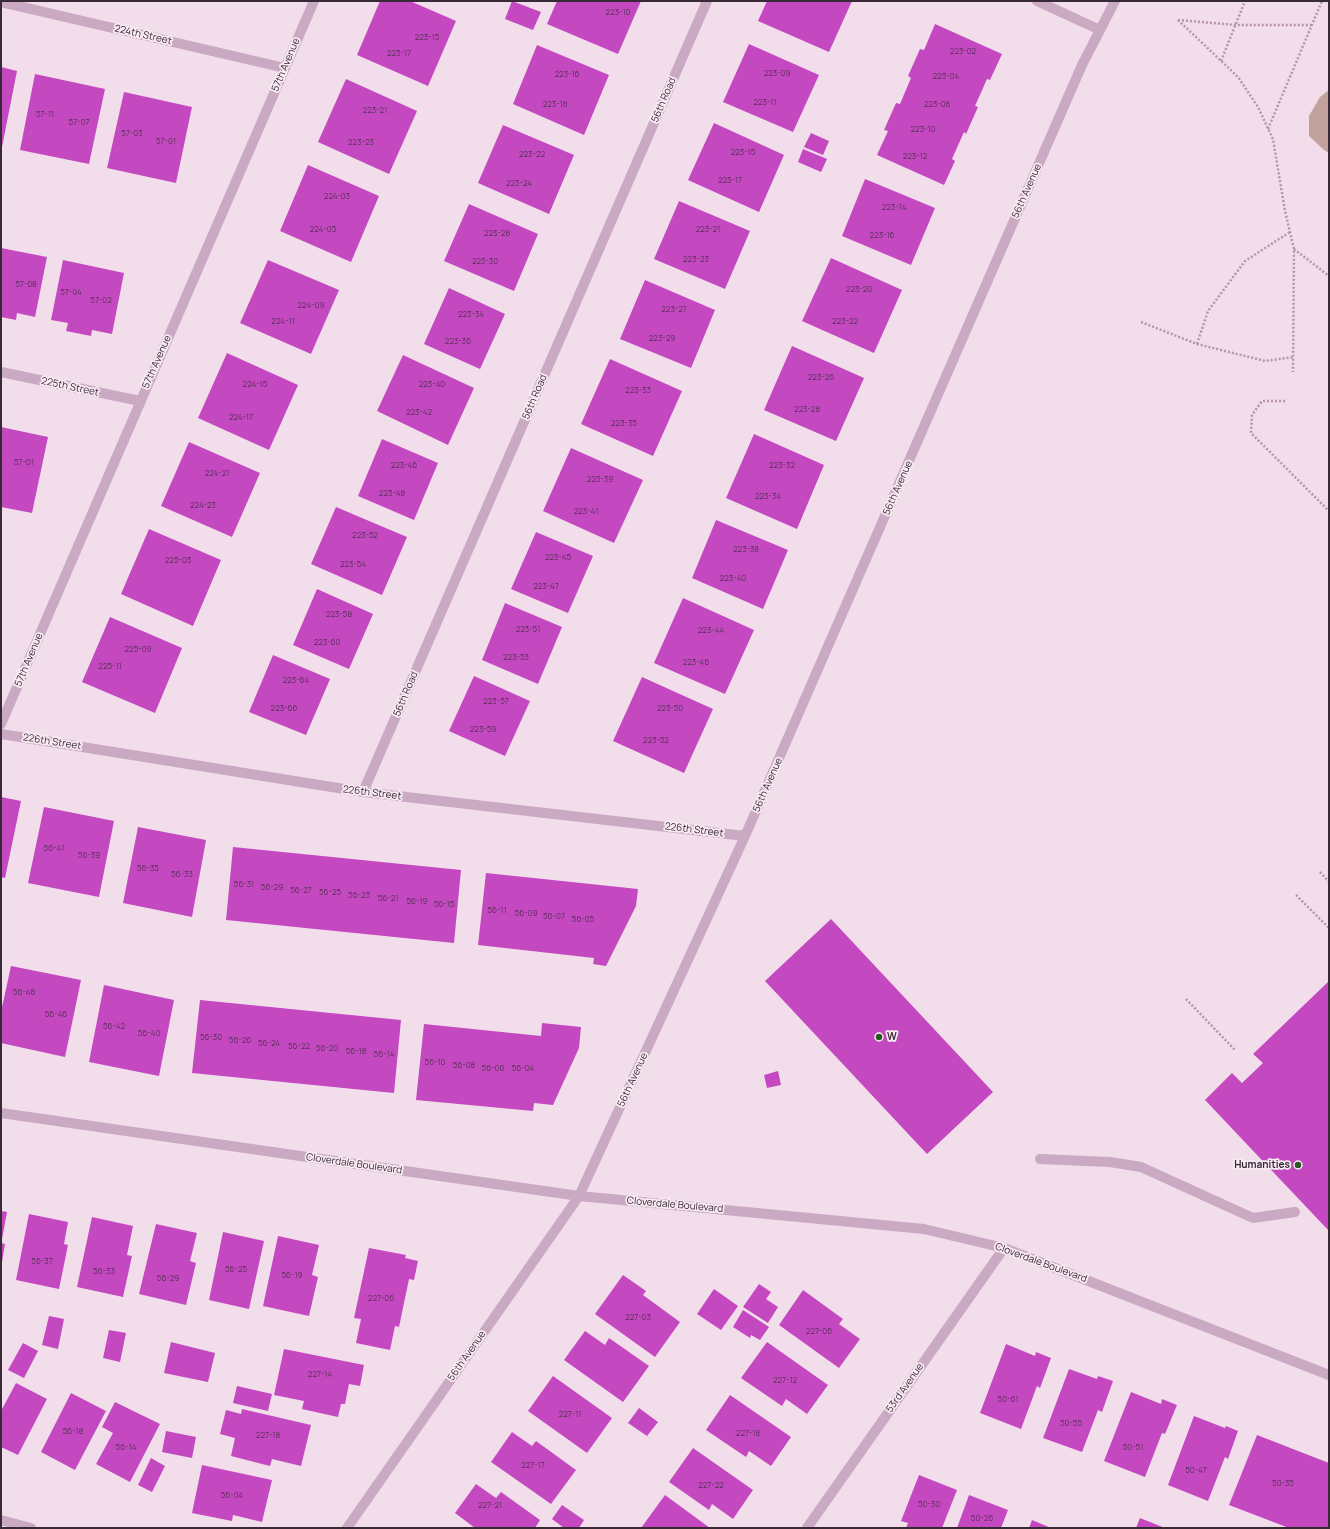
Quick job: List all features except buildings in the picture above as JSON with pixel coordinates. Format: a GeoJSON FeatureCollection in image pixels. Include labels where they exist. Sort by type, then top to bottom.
{"type":"FeatureCollection","features":[{"type":"Feature","properties":{"kind":"street","name":"57th Avenue"},"geometry":{"type":"LineString","coordinates":[[1,724],[314,1]]}},
{"type":"Feature","properties":{"kind":"street","name":"56th Road"},"geometry":{"type":"LineString","coordinates":[[363,792],[707,1]]}},
{"type":"Feature","properties":{"kind":"street"},"geometry":{"type":"LineString","coordinates":[[1037,1],[1100,30]]}},
{"type":"Feature","properties":{"kind":"street","name":"56th Avenue"},"geometry":{"type":"LineString","coordinates":[[347,1528],[579,1196],[746,836],[1079,72],[1115,1]]}},
{"type":"Feature","properties":{"kind":"street","name":"224th Street"},"geometry":{"type":"LineString","coordinates":[[1,2],[285,68]]}},
{"type":"Feature","properties":{"kind":"street","name":"225th Street"},"geometry":{"type":"LineString","coordinates":[[1,372],[140,401]]}},
{"type":"Feature","properties":{"kind":"street","name":"226th Street"},"geometry":{"type":"LineString","coordinates":[[1,734],[363,792],[746,836]]}},
{"type":"Feature","properties":{"kind":"street","name":"Cloverdale Boulevard"},"geometry":{"type":"LineString","coordinates":[[1,1113],[579,1196],[924,1229],[1004,1248],[1329,1375]]}},
{"type":"Feature","properties":{"kind":"street"},"geometry":{"type":"LineString","coordinates":[[1040,1159],[1110,1162],[1141,1167],[1253,1218],[1295,1212]]}},
{"type":"Feature","properties":{"kind":"street","name":"53rd Avenue"},"geometry":{"type":"LineString","coordinates":[[807,1528],[1004,1248]]}},
{"type":"Feature","properties":{"kind":"street"},"geometry":{"type":"LineString","coordinates":[[1,1520],[31,1528]]}},
{"type":"Feature","properties":{"kind":"path"},"geometry":{"type":"LineString","coordinates":[[1221,61],[1246,1]]}},
{"type":"Feature","properties":{"kind":"path"},"geometry":{"type":"LineString","coordinates":[[1268,129],[1322,1]]}},
{"type":"Feature","properties":{"kind":"path"},"geometry":{"type":"LineString","coordinates":[[1294,372],[1294,248],[1285,211],[1273,139],[1258,107],[1238,77],[1221,61],[1215,53],[1178,20],[1236,25],[1312,25]]}},
{"type":"Feature","properties":{"kind":"path"},"geometry":{"type":"LineString","coordinates":[[1197,344],[1208,311],[1245,261],[1290,232]]}},
{"type":"Feature","properties":{"kind":"path"},"geometry":{"type":"LineString","coordinates":[[1294,248],[1329,276]]}},
{"type":"Feature","properties":{"kind":"path"},"geometry":{"type":"LineString","coordinates":[[1141,322],[1197,344],[1265,361],[1294,357]]}},
{"type":"Feature","properties":{"kind":"path"},"geometry":{"type":"LineString","coordinates":[[1285,401],[1262,401],[1252,415],[1251,434],[1329,510]]}},
{"type":"Feature","properties":{"kind":"path"},"geometry":{"type":"LineString","coordinates":[[1320,872],[1329,882]]}},
{"type":"Feature","properties":{"kind":"path"},"geometry":{"type":"LineString","coordinates":[[1296,895],[1329,928]]}},
{"type":"Feature","properties":{"kind":"path"},"geometry":{"type":"LineString","coordinates":[[1186,999],[1235,1050]]}},
{"type":"Feature","properties":{"kind":"shaded area"},"geometry":{"type":"Polygon","coordinates":[[[1329,90],[1329,153],[1309,136],[1309,116],[1320,97],[1329,90]]]}},
{"type":"Feature","properties":{"kind":"place","name":"W"},"geometry":{"type":"Point","coordinates":[879,1037]}},
{"type":"Feature","properties":{"kind":"place","name":"Humanities"},"geometry":{"type":"Point","coordinates":[1298,1165]}}]}
